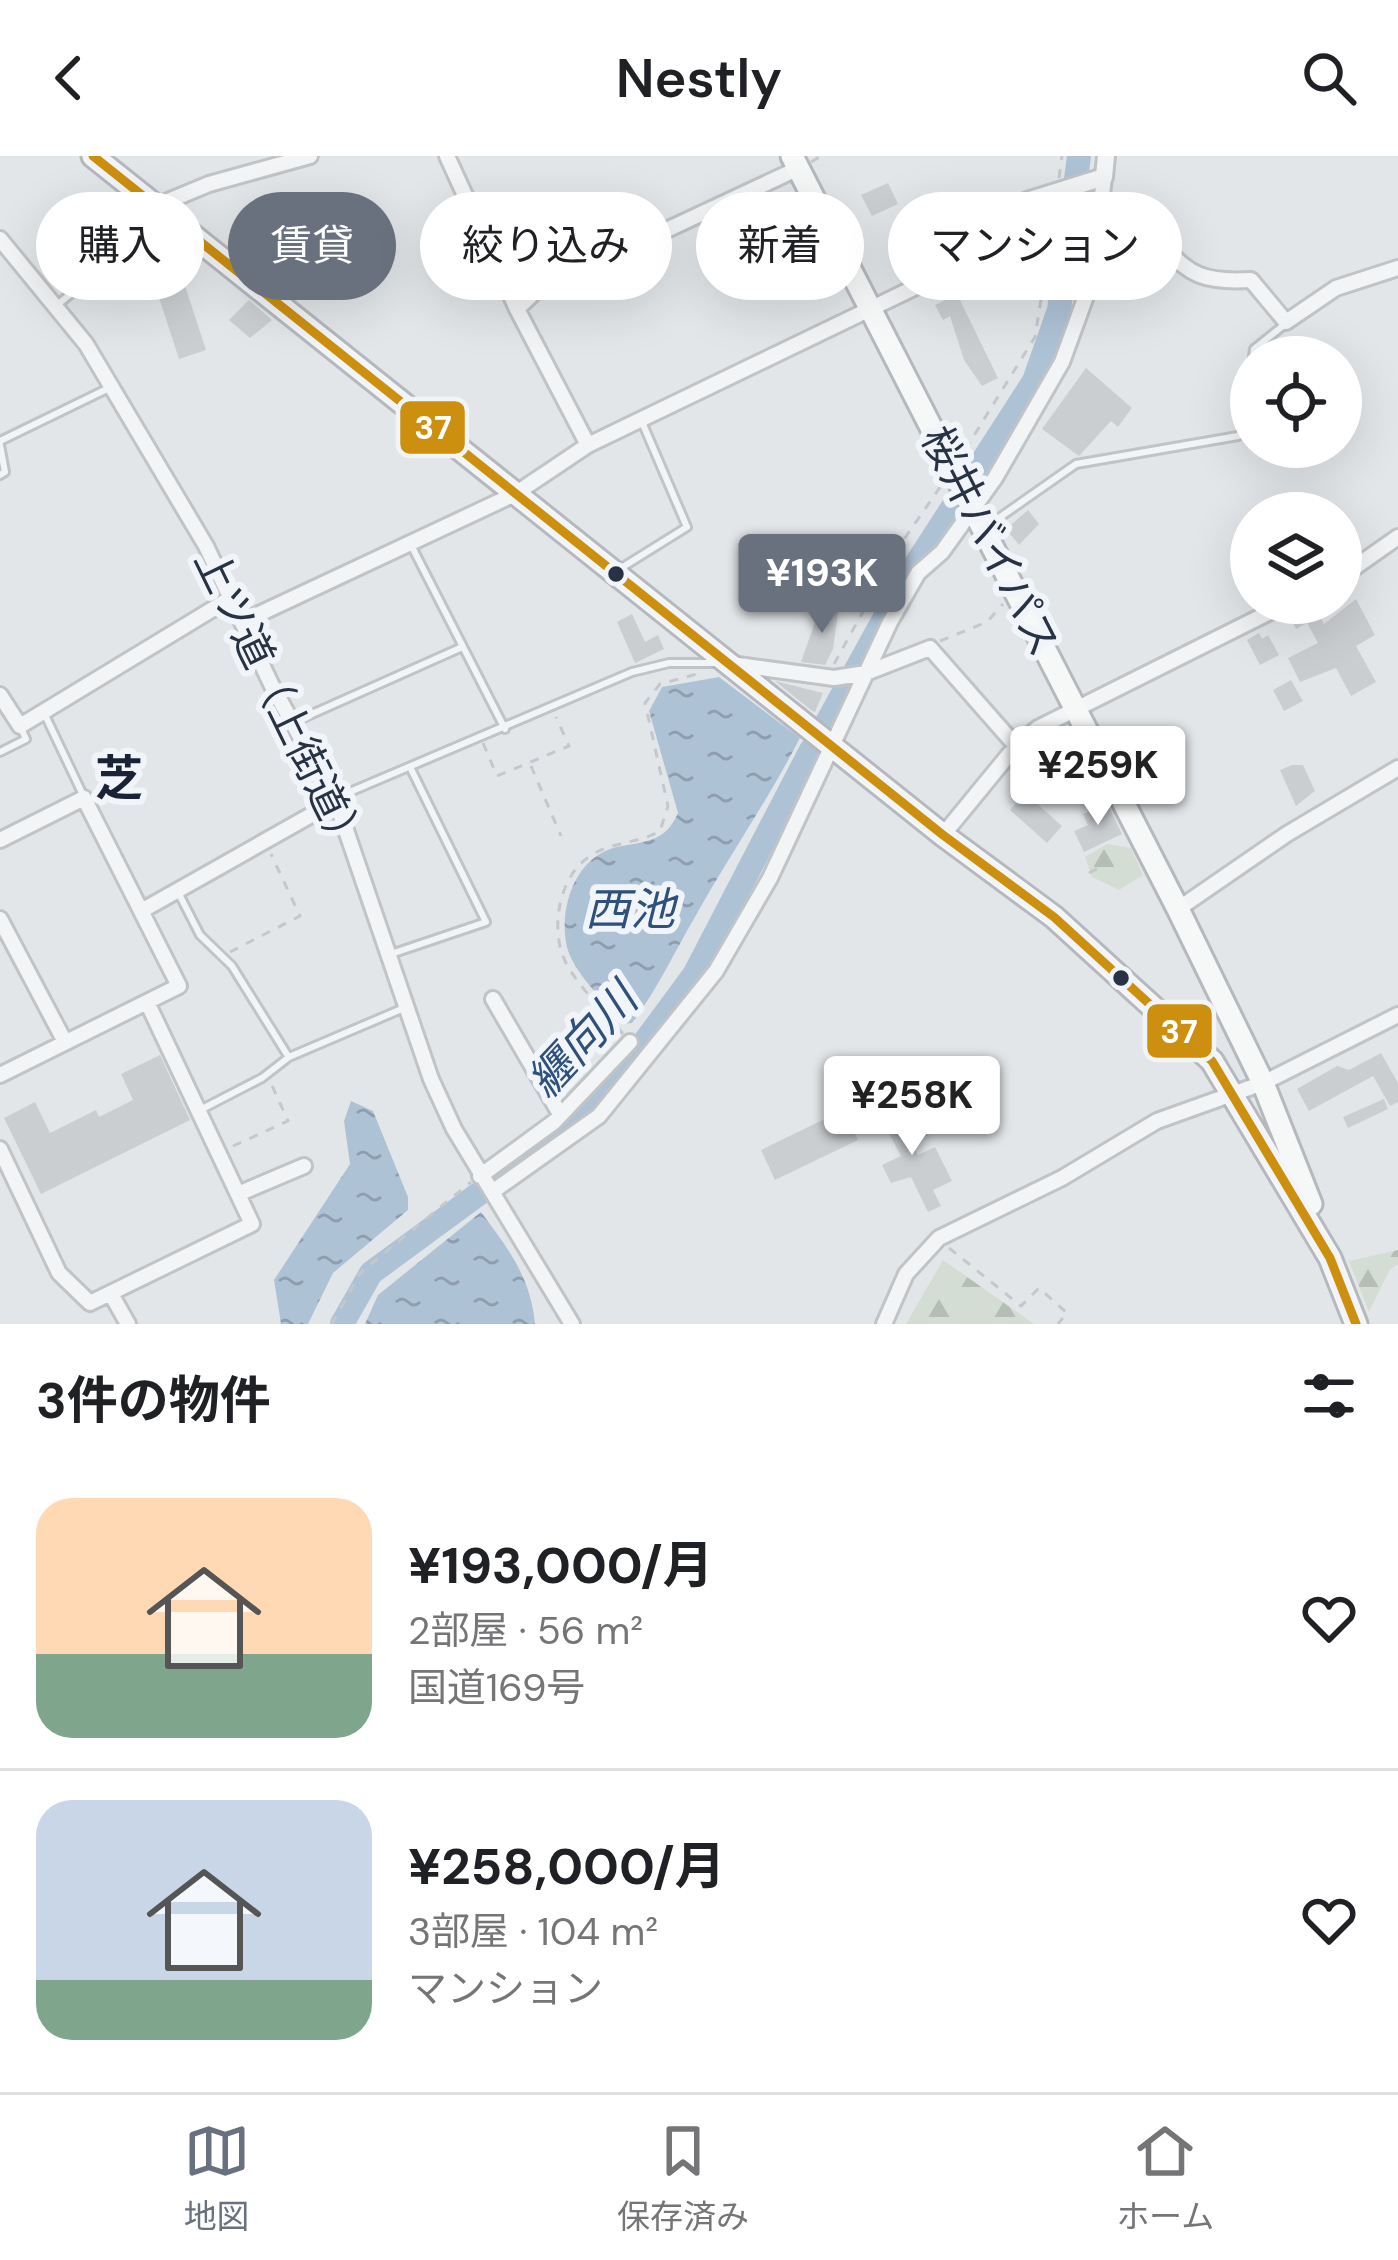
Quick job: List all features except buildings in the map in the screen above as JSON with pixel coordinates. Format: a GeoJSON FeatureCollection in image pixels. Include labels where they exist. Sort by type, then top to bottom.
{"type":"FeatureCollection","features":[{"type":"Feature","properties":{"kind":"highway"},"geometry":{"type":"LineString","coordinates":[[93,156],[138,192]]}},
{"type":"Feature","properties":{"kind":"highway","name":"桜井バイパス"},"geometry":{"type":"LineString","coordinates":[[795,162],[1178,909],[1263,1084],[1330,1258]]}},
{"type":"Feature","properties":{"kind":"highway"},"geometry":{"type":"LineString","coordinates":[[204,245],[1086,945],[1180,1028],[1236,1093],[1330,1258],[1356,1324]]}},
{"type":"Feature","properties":{"kind":"street"},"geometry":{"type":"LineString","coordinates":[[185,192],[310,156]]}},
{"type":"Feature","properties":{"kind":"street"},"geometry":{"type":"LineString","coordinates":[[447,156],[517,309],[588,445]]}},
{"type":"Feature","properties":{"kind":"street"},"geometry":{"type":"LineString","coordinates":[[1101,192],[1106,156]]}},
{"type":"Feature","properties":{"kind":"street"},"geometry":{"type":"LineString","coordinates":[[517,309],[536,291],[795,162]]}},
{"type":"Feature","properties":{"kind":"street"},"geometry":{"type":"LineString","coordinates":[[1054,192],[1100,178]]}},
{"type":"Feature","properties":{"kind":"street","name":"上ツ道（上街道）"},"geometry":{"type":"LineString","coordinates":[[0,239],[57,305],[113,387],[150,445],[231,598],[291,723],[337,801],[431,1079],[486,1184],[572,1324]]}},
{"type":"Feature","properties":{"kind":"street"},"geometry":{"type":"LineString","coordinates":[[1182,267],[1196,275],[1251,280],[1286,322],[1336,288],[1398,268]]}},
{"type":"Feature","properties":{"kind":"street"},"geometry":{"type":"LineString","coordinates":[[242,622],[515,494],[588,445],[891,300]]}},
{"type":"Feature","properties":{"kind":"street"},"geometry":{"type":"LineString","coordinates":[[486,1184],[599,1116],[716,971],[770,878],[864,673],[918,574],[976,512],[1062,362],[1085,300]]}},
{"type":"Feature","properties":{"kind":"street"},"geometry":{"type":"LineString","coordinates":[[1362,562],[1398,537]]}},
{"type":"Feature","properties":{"kind":"street"},"geometry":{"type":"LineString","coordinates":[[0,695],[20,726],[231,598]]}},
{"type":"Feature","properties":{"kind":"street"},"geometry":{"type":"LineString","coordinates":[[943,835],[1016,746],[1076,706],[1245,624]]}},
{"type":"Feature","properties":{"kind":"street"},"geometry":{"type":"LineString","coordinates":[[730,664],[831,677],[864,673],[930,648],[1016,746]]}},
{"type":"Feature","properties":{"kind":"street"},"geometry":{"type":"LineString","coordinates":[[1178,909],[1287,834],[1398,768]]}},
{"type":"Feature","properties":{"kind":"street"},"geometry":{"type":"LineString","coordinates":[[0,840],[84,798],[179,986],[0,1075]]}},
{"type":"Feature","properties":{"kind":"street"},"geometry":{"type":"LineString","coordinates":[[143,910],[337,801]]}},
{"type":"Feature","properties":{"kind":"street"},"geometry":{"type":"LineString","coordinates":[[0,919],[65,1042]]}},
{"type":"Feature","properties":{"kind":"street"},"geometry":{"type":"LineString","coordinates":[[493,999],[560,1114]]}},
{"type":"Feature","properties":{"kind":"street"},"geometry":{"type":"LineString","coordinates":[[0,1149],[59,1273],[90,1303],[252,1224],[147,1001]]}},
{"type":"Feature","properties":{"kind":"street"},"geometry":{"type":"LineString","coordinates":[[884,1324],[907,1274],[939,1238],[1062,1178],[1157,1121],[1263,1084],[1398,1015]]}},
{"type":"Feature","properties":{"kind":"street"},"geometry":{"type":"LineString","coordinates":[[486,1184],[596,1082],[630,1042]]}},
{"type":"Feature","properties":{"kind":"street"},"geometry":{"type":"LineString","coordinates":[[238,1194],[304,1166]]}},
{"type":"Feature","properties":{"kind":"street"},"geometry":{"type":"LineString","coordinates":[[111,1294],[128,1324]]}},
{"type":"Feature","properties":{"kind":"lane"},"geometry":{"type":"LineString","coordinates":[[57,305],[63,300]]}},
{"type":"Feature","properties":{"kind":"lane"},"geometry":{"type":"LineString","coordinates":[[1270,336],[1286,322]]}},
{"type":"Feature","properties":{"kind":"lane"},"geometry":{"type":"LineString","coordinates":[[0,476],[5,472],[0,443],[113,387]]}},
{"type":"Feature","properties":{"kind":"lane"},"geometry":{"type":"LineString","coordinates":[[615,572],[687,526],[640,419]]}},
{"type":"Feature","properties":{"kind":"lane"},"geometry":{"type":"LineString","coordinates":[[976,512],[1076,464],[1230,436]]}},
{"type":"Feature","properties":{"kind":"lane"},"geometry":{"type":"LineString","coordinates":[[409,542],[505,729]]}},
{"type":"Feature","properties":{"kind":"lane"},"geometry":{"type":"LineString","coordinates":[[291,723],[460,648]]}},
{"type":"Feature","properties":{"kind":"lane"},"geometry":{"type":"LineString","coordinates":[[337,801],[340,794],[411,769],[641,670],[669,663],[730,664]]}},
{"type":"Feature","properties":{"kind":"lane"},"geometry":{"type":"LineString","coordinates":[[43,711],[84,798]]}},
{"type":"Feature","properties":{"kind":"lane"},"geometry":{"type":"LineString","coordinates":[[0,752],[26,739],[20,726]]}},
{"type":"Feature","properties":{"kind":"lane"},"geometry":{"type":"LineString","coordinates":[[391,954],[485,922],[411,769]]}},
{"type":"Feature","properties":{"kind":"lane"},"geometry":{"type":"LineString","coordinates":[[177,891],[200,934],[222,956],[289,1057]]}},
{"type":"Feature","properties":{"kind":"lane"},"geometry":{"type":"LineString","coordinates":[[199,1110],[289,1057],[408,1007]]}},
{"type":"Feature","properties":{"kind":"path"},"geometry":{"type":"LineString","coordinates":[[831,677],[900,545],[955,471],[1035,337],[1046,295],[1062,156]]}},
{"type":"Feature","properties":{"kind":"path"},"geometry":{"type":"LineString","coordinates":[[930,648],[987,622],[1016,590]]}},
{"type":"Feature","properties":{"kind":"path"},"geometry":{"type":"LineString","coordinates":[[630,1042],[560,949],[562,887],[585,859],[612,844],[641,842],[660,831],[668,806],[645,704],[660,684],[699,674]]}},
{"type":"Feature","properties":{"kind":"path"},"geometry":{"type":"LineString","coordinates":[[481,738],[497,776],[569,746],[553,710]]}},
{"type":"Feature","properties":{"kind":"path"},"geometry":{"type":"LineString","coordinates":[[530,763],[561,836]]}},
{"type":"Feature","properties":{"kind":"path"},"geometry":{"type":"LineString","coordinates":[[222,956],[300,916],[265,842]]}},
{"type":"Feature","properties":{"kind":"path"},"geometry":{"type":"LineString","coordinates":[[1089,872],[1098,868]]}},
{"type":"Feature","properties":{"kind":"path"},"geometry":{"type":"LineString","coordinates":[[218,1153],[288,1121],[267,1074]]}},
{"type":"Feature","properties":{"kind":"path"},"geometry":{"type":"LineString","coordinates":[[332,1324],[360,1273],[486,1184]]}},
{"type":"Feature","properties":{"kind":"path"},"geometry":{"type":"LineString","coordinates":[[939,1238],[1021,1306],[1039,1288],[1067,1313],[1058,1324]]}},
{"type":"Feature","properties":{"kind":"path"},"geometry":{"type":"LineString","coordinates":[[1043,1310],[1052,1300]]}},
{"type":"Feature","properties":{"kind":"green space"},"geometry":{"type":"Polygon","coordinates":[[[1107,844],[1131,848],[1143,875],[1119,890],[1092,877],[1085,857],[1107,844]]]}},
{"type":"Feature","properties":{"kind":"green space"},"geometry":{"type":"Polygon","coordinates":[[[1398,1250],[1398,1264],[1390,1269],[1369,1312],[1349,1261],[1398,1250]]]}},
{"type":"Feature","properties":{"kind":"green space"},"geometry":{"type":"Polygon","coordinates":[[[943,1260],[1034,1324],[906,1324],[943,1260]]]}},
{"type":"Feature","properties":{"kind":"water","name":"西池"},"geometry":{"type":"Polygon","coordinates":[[[719,677],[800,738],[649,998],[632,1023],[622,1024],[570,957],[565,932],[568,901],[580,873],[602,852],[653,839],[673,823],[678,813],[649,711],[662,687],[719,677]]]}},
{"type":"Feature","properties":{"kind":"water"},"geometry":{"type":"Polygon","coordinates":[[[351,1101],[373,1111],[408,1197],[408,1210],[333,1273],[308,1324],[281,1324],[274,1280],[350,1164],[344,1121],[351,1101]]]}},
{"type":"Feature","properties":{"kind":"water"},"geometry":{"type":"Polygon","coordinates":[[[481,1212],[523,1278],[535,1324],[365,1324],[378,1295],[481,1212]]]}},
{"type":"Feature","properties":{"kind":"waterway","name":"纒向川"},"geometry":{"type":"LineString","coordinates":[[826,724],[905,581],[1034,381],[1059,310],[1079,156]]}},
{"type":"Feature","properties":{"kind":"waterway","name":"纒向川"},"geometry":{"type":"LineString","coordinates":[[342,1324],[371,1273],[529,1157],[631,1060],[694,975],[811,750]]}},
{"type":"Feature","properties":{"kind":"transit line","name":"37"},"geometry":{"type":"LineString","coordinates":[[93,156],[943,835],[1054,917],[1212,1061],[1330,1258],[1356,1324]]}},
{"type":"Feature","properties":{"kind":"district","name":"芝"},"geometry":{"type":"Point","coordinates":[119,778]}}]}
